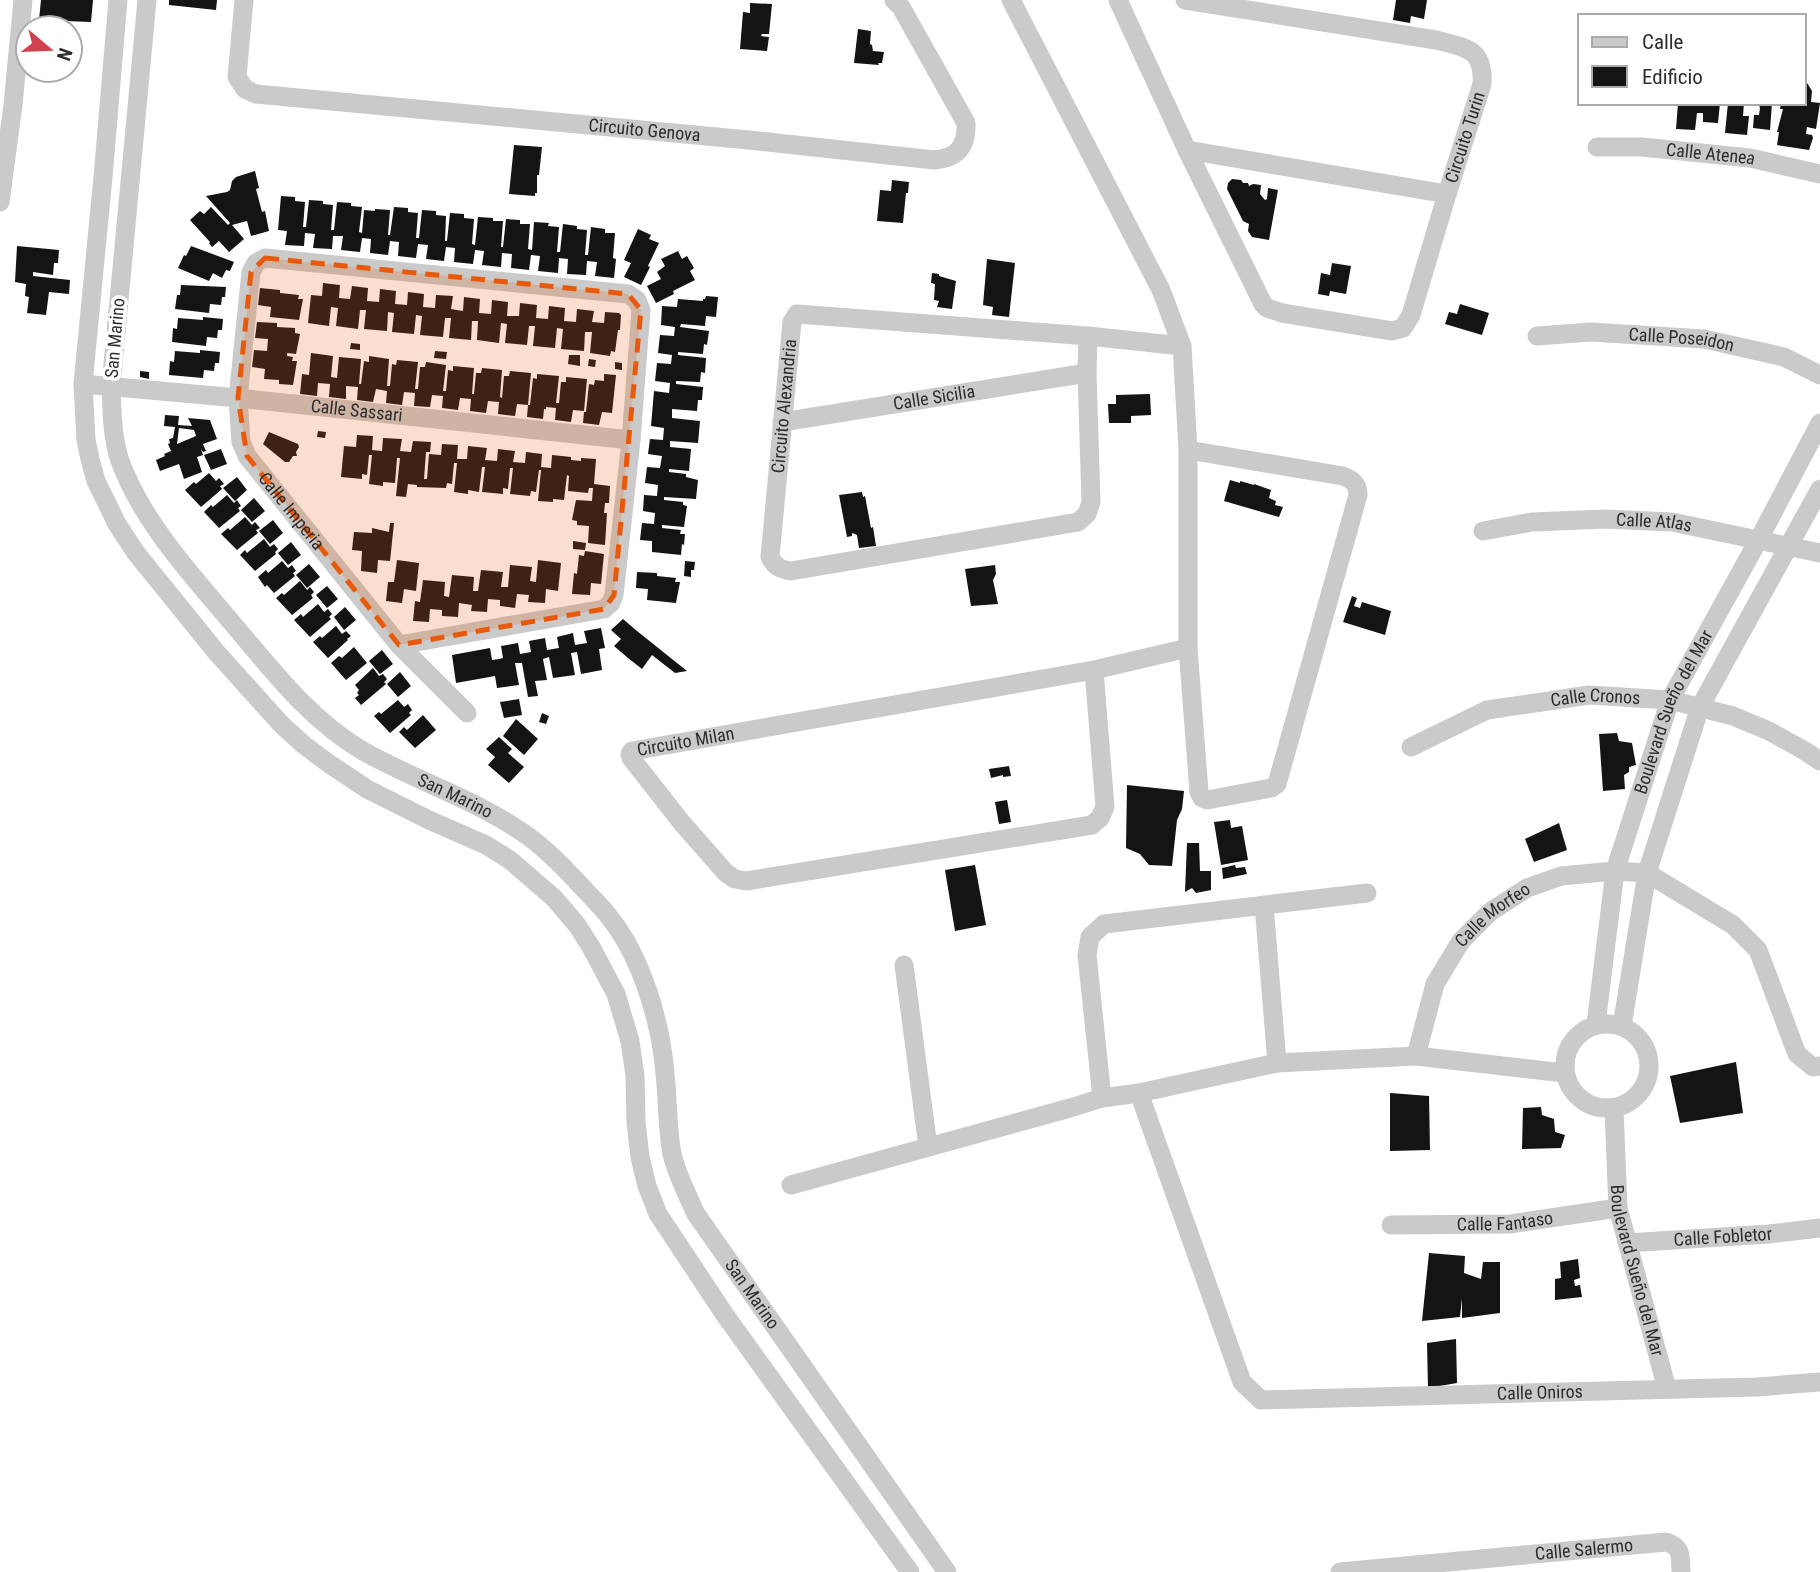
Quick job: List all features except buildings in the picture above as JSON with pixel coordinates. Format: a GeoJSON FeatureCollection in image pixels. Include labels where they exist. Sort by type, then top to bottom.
{"type":"FeatureCollection","features":[{"type":"Feature","properties":{"kind":"street"},"geometry":{"type":"LineString","coordinates":[[0,202],[6,104],[23,0]]}},
{"type":"Feature","properties":{"kind":"street","name":"San Marino"},"geometry":{"type":"LineString","coordinates":[[118,0],[83,384],[86,440],[96,481],[117,524],[136,553],[217,653],[281,724],[304,745],[367,789],[477,841],[510,860],[554,898],[577,925],[592,947],[616,994],[630,1041],[640,1157],[658,1214],[725,1315],[910,1572]]}},
{"type":"Feature","properties":{"kind":"street","name":"San Marino"},"geometry":{"type":"LineString","coordinates":[[147,0],[111,386],[113,429],[119,458],[130,483],[161,537],[297,698],[361,750],[492,814],[522,832],[558,861],[611,918],[641,973],[657,1023],[673,1156],[696,1214],[947,1572]]}},
{"type":"Feature","properties":{"kind":"street","name":"Circuito Genova"},"geometry":{"type":"LineString","coordinates":[[244,0],[237,78],[244,89],[256,94],[736,138],[934,160],[946,159],[956,154],[962,146],[967,135],[967,123],[901,7],[894,0]]}},
{"type":"Feature","properties":{"kind":"street"},"geometry":{"type":"LineString","coordinates":[[1011,0],[1161,290],[1182,346],[1188,450],[1188,648],[1199,792],[1208,800],[1271,788],[1281,776],[1358,495],[1356,483],[1343,476],[1188,450]]}},
{"type":"Feature","properties":{"kind":"street"},"geometry":{"type":"LineString","coordinates":[[1118,0],[1187,150],[1447,194]]}},
{"type":"Feature","properties":{"kind":"street","name":"Circuito Turin"},"geometry":{"type":"LineString","coordinates":[[1185,0],[1436,40],[1472,52],[1480,60],[1483,70],[1482,84],[1411,315],[1403,328],[1392,331],[1282,313],[1267,308],[1259,298],[1187,150]]}},
{"type":"Feature","properties":{"kind":"street","name":"Calle Atenea"},"geometry":{"type":"LineString","coordinates":[[1597,146],[1642,147],[1750,158],[1820,174]]}},
{"type":"Feature","properties":{"kind":"street","name":"Calle Imperia"},"geometry":{"type":"LineString","coordinates":[[467,713],[399,645],[247,456],[241,442],[238,398],[251,272],[256,262],[265,258],[628,294],[637,300],[641,310],[631,440]]}},
{"type":"Feature","properties":{"kind":"street","name":"Circuito Alexandria"},"geometry":{"type":"LineString","coordinates":[[1087,373],[1091,502],[1087,514],[1077,522],[791,571],[774,565],[770,557],[792,322],[795,316],[801,313],[1182,346]]}},
{"type":"Feature","properties":{"kind":"street","name":"Calle Poseidon"},"geometry":{"type":"LineString","coordinates":[[1537,336],[1591,332],[1704,339],[1784,357],[1820,376]]}},
{"type":"Feature","properties":{"kind":"street"},"geometry":{"type":"LineString","coordinates":[[1087,373],[1088,336]]}},
{"type":"Feature","properties":{"kind":"street","name":"Calle Sicilia"},"geometry":{"type":"LineString","coordinates":[[782,422],[1087,373]]}},
{"type":"Feature","properties":{"kind":"street","name":"Calle Sassari"},"geometry":{"type":"LineString","coordinates":[[83,384],[631,440]]}},
{"type":"Feature","properties":{"kind":"street","name":"Boulevard Sueño del Mar"},"geometry":{"type":"LineString","coordinates":[[1596,1024],[1615,871],[1670,700],[1820,423]]}},
{"type":"Feature","properties":{"kind":"street"},"geometry":{"type":"LineString","coordinates":[[399,645],[604,609],[611,603],[631,440]]}},
{"type":"Feature","properties":{"kind":"street","name":"Boulevard Sueño del Mar"},"geometry":{"type":"LineString","coordinates":[[1622,1026],[1647,873],[1700,707],[1820,489]]}},
{"type":"Feature","properties":{"kind":"street","name":"Calle Atlas"},"geometry":{"type":"LineString","coordinates":[[1483,531],[1532,522],[1605,519],[1672,522],[1820,553]]}},
{"type":"Feature","properties":{"kind":"street"},"geometry":{"type":"LineString","coordinates":[[136,553],[161,537]]}},
{"type":"Feature","properties":{"kind":"street","name":"Circuito Milan"},"geometry":{"type":"LineString","coordinates":[[1094,670],[1105,807],[1100,818],[1092,825],[746,881],[735,879],[726,873],[682,823],[630,754],[632,751],[1094,670],[1188,648]]}},
{"type":"Feature","properties":{"kind":"street","name":"Calle Cronos"},"geometry":{"type":"LineString","coordinates":[[1411,747],[1487,709],[1589,695],[1670,700],[1733,716],[1769,732],[1820,761]]}},
{"type":"Feature","properties":{"kind":"street","name":"Calle Morfeo"},"geometry":{"type":"LineString","coordinates":[[1416,1056],[1435,984],[1461,941],[1490,912],[1527,888],[1561,876],[1615,871],[1647,873]]}},
{"type":"Feature","properties":{"kind":"street"},"geometry":{"type":"LineString","coordinates":[[1647,873],[1733,925],[1758,950],[1797,1054],[1816,1067]]}},
{"type":"Feature","properties":{"kind":"street"},"geometry":{"type":"LineString","coordinates":[[1102,1098],[1087,956],[1090,936],[1104,924],[1367,893]]}},
{"type":"Feature","properties":{"kind":"street"},"geometry":{"type":"LineString","coordinates":[[1264,905],[1277,1063]]}},
{"type":"Feature","properties":{"kind":"street"},"geometry":{"type":"LineString","coordinates":[[904,965],[928,1147]]}},
{"type":"Feature","properties":{"kind":"street"},"geometry":{"type":"LineString","coordinates":[[1596,1024],[1622,1026],[1640,1039],[1645,1049],[1649,1059],[1647,1081],[1634,1100],[1614,1109],[1592,1107],[1574,1094],[1564,1073],[1567,1051],[1580,1033],[1596,1024]]}},
{"type":"Feature","properties":{"kind":"street"},"geometry":{"type":"LineString","coordinates":[[791,1185],[1102,1098],[1139,1093],[1277,1063],[1416,1056],[1564,1073]]}},
{"type":"Feature","properties":{"kind":"street","name":"Calle Oniros"},"geometry":{"type":"LineString","coordinates":[[1139,1093],[1242,1382],[1261,1400],[1757,1387],[1820,1382]]}},
{"type":"Feature","properties":{"kind":"street","name":"Boulevard Sueño del Mar"},"geometry":{"type":"LineString","coordinates":[[1614,1109],[1618,1208],[1667,1389]]}},
{"type":"Feature","properties":{"kind":"street","name":"Calle Fantaso"},"geometry":{"type":"LineString","coordinates":[[1391,1225],[1510,1224],[1618,1208]]}},
{"type":"Feature","properties":{"kind":"street","name":"Calle Fobletor"},"geometry":{"type":"LineString","coordinates":[[1627,1243],[1820,1228]]}},
{"type":"Feature","properties":{"kind":"street","name":"Calle Salermo"},"geometry":{"type":"LineString","coordinates":[[1340,1572],[1666,1542],[1679,1550],[1681,1572]]}},
{"type":"Feature","properties":{"kind":"highlighted area"},"geometry":{"type":"Polygon","coordinates":[[[265,258],[628,294],[641,310],[614,595],[604,609],[399,645],[247,456],[238,398],[251,272],[265,258]]]}}]}
